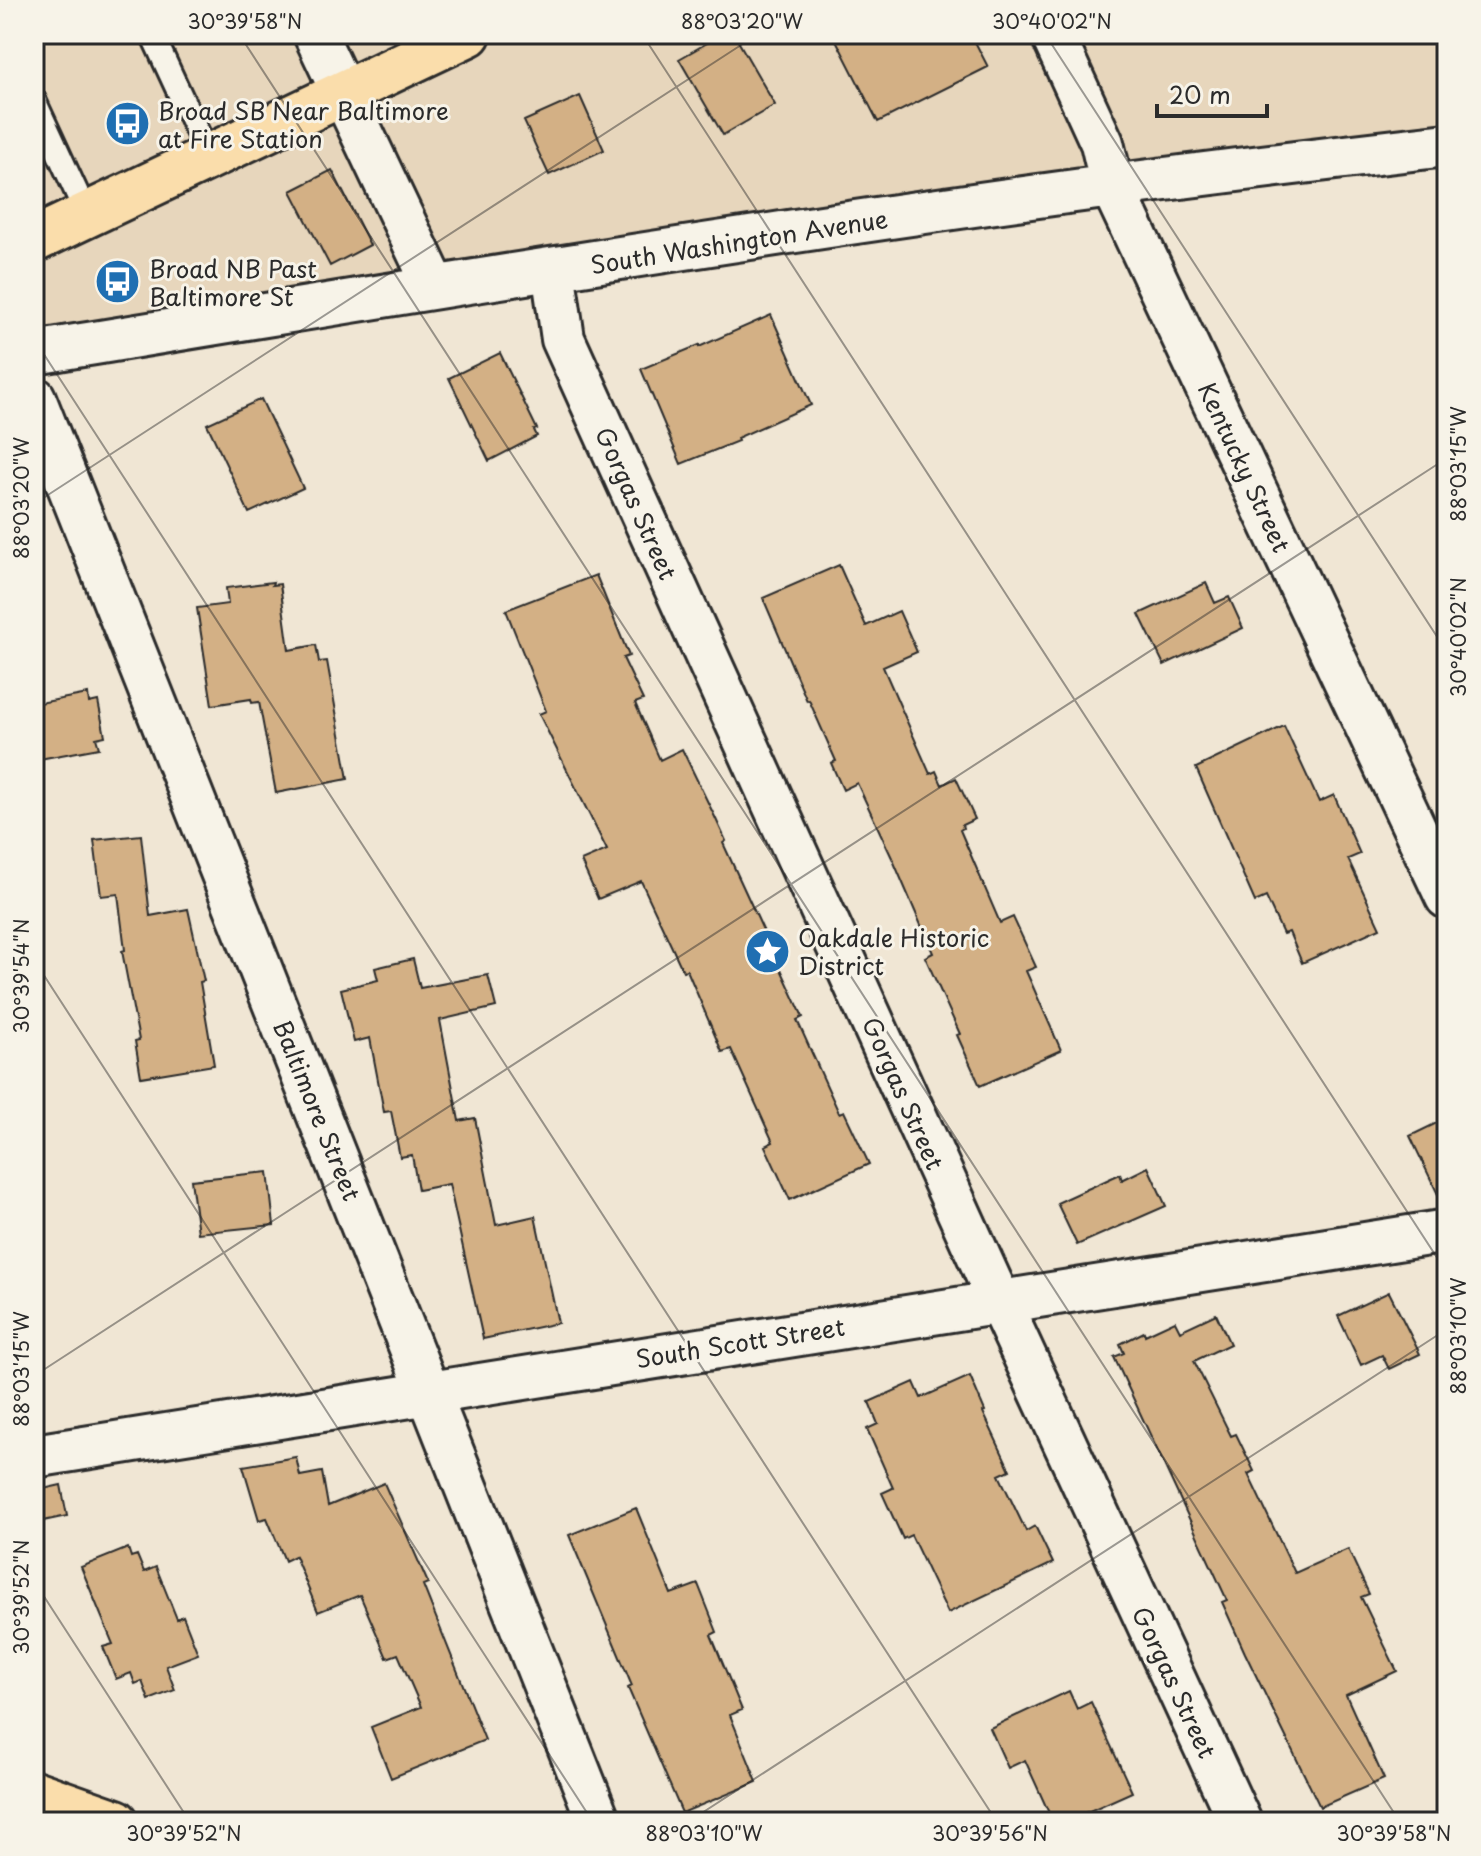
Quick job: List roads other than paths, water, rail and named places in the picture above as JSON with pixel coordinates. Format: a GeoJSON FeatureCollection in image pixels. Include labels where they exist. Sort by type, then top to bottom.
{"type":"FeatureCollection","features":[{"type":"Feature","properties":{"kind":"main road"},"geometry":{"type":"LineString","coordinates":[[34,240],[468,34]]}},
{"type":"Feature","properties":{"kind":"main road"},"geometry":{"type":"LineString","coordinates":[[34,1793],[116,1822]]}},
{"type":"Feature","properties":{"kind":"street"},"geometry":{"type":"LineString","coordinates":[[315,34],[435,287]]}},
{"type":"Feature","properties":{"kind":"street","name":"Kentucky Street"},"geometry":{"type":"LineString","coordinates":[[1052,34],[1102,143],[1112,186],[1447,897]]}},
{"type":"Feature","properties":{"kind":"street","name":"South Washington Avenue"},"geometry":{"type":"LineString","coordinates":[[34,353],[435,287],[1112,186],[1447,145]]}},
{"type":"Feature","properties":{"kind":"street","name":"Gorgas Street"},"geometry":{"type":"LineString","coordinates":[[553,269],[563,339],[999,1301],[1240,1822]]}},
{"type":"Feature","properties":{"kind":"street","name":"Baltimore Street"},"geometry":{"type":"LineString","coordinates":[[34,398],[599,1822]]}},
{"type":"Feature","properties":{"kind":"street","name":"South Scott Street"},"geometry":{"type":"LineString","coordinates":[[34,1456],[1447,1231]]}},
{"type":"Feature","properties":{"kind":"lane"},"geometry":{"type":"LineString","coordinates":[[152,34],[209,157]]}},
{"type":"Feature","properties":{"kind":"lane"},"geometry":{"type":"LineString","coordinates":[[34,100],[87,215]]}},
{"type":"Feature","properties":{"kind":"place","name":"Broad SB Near Baltimore at Fire Station"},"geometry":{"type":"Point","coordinates":[127,124]}},
{"type":"Feature","properties":{"kind":"place","name":"Broad NB Past Baltimore St"},"geometry":{"type":"Point","coordinates":[118,282]}},
{"type":"Feature","properties":{"kind":"place","name":"Oakdale Historic District"},"geometry":{"type":"Point","coordinates":[767,951]}}]}
